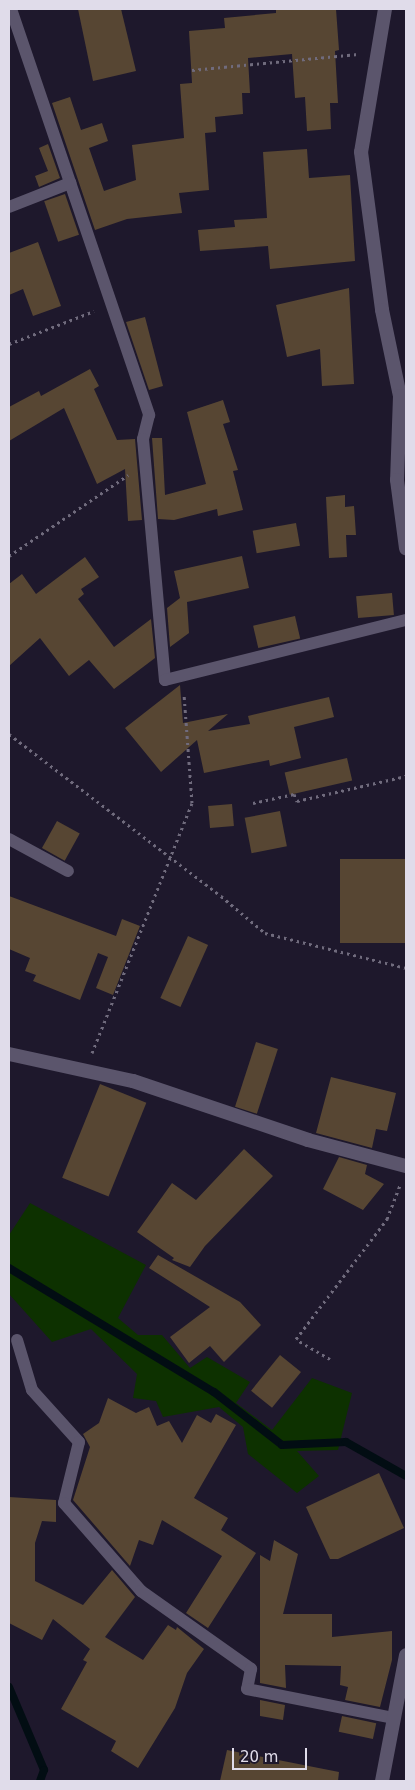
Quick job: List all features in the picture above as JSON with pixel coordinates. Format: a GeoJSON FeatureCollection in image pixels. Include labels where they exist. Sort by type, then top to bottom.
{"type":"FeatureCollection","features":[{"type":"Feature","properties":{"kind":"street"},"geometry":{"type":"LineString","coordinates":[[385,9],[361,152],[382,310],[400,396],[397,480],[406,548]]}},
{"type":"Feature","properties":{"kind":"street"},"geometry":{"type":"LineString","coordinates":[[9,1054],[134,1080],[405,1171]]}},
{"type":"Feature","properties":{"kind":"street"},"geometry":{"type":"LineString","coordinates":[[382,1781],[406,1655]]}},
{"type":"Feature","properties":{"kind":"lane"},"geometry":{"type":"LineString","coordinates":[[11,9],[150,415],[143,439],[165,680],[406,620]]}},
{"type":"Feature","properties":{"kind":"lane"},"geometry":{"type":"LineString","coordinates":[[9,207],[70,183]]}},
{"type":"Feature","properties":{"kind":"lane"},"geometry":{"type":"LineString","coordinates":[[9,839],[68,872]]}},
{"type":"Feature","properties":{"kind":"lane"},"geometry":{"type":"LineString","coordinates":[[17,1340],[32,1390],[79,1442],[64,1503],[141,1590],[251,1669],[247,1688],[394,1718]]}},
{"type":"Feature","properties":{"kind":"path"},"geometry":{"type":"LineString","coordinates":[[192,70],[379,52]]}},
{"type":"Feature","properties":{"kind":"path"},"geometry":{"type":"LineString","coordinates":[[9,344],[111,305]]}},
{"type":"Feature","properties":{"kind":"path"},"geometry":{"type":"LineString","coordinates":[[9,556],[145,464]]}},
{"type":"Feature","properties":{"kind":"path"},"geometry":{"type":"LineString","coordinates":[[86,1069],[129,967],[168,856],[192,803],[183,676]]}},
{"type":"Feature","properties":{"kind":"path"},"geometry":{"type":"LineString","coordinates":[[9,734],[265,933],[406,968]]}},
{"type":"Feature","properties":{"kind":"path"},"geometry":{"type":"LineString","coordinates":[[253,803],[294,794],[297,801],[406,776]]}},
{"type":"Feature","properties":{"kind":"path"},"geometry":{"type":"LineString","coordinates":[[330,1359],[296,1339],[387,1219],[405,1171]]}},
{"type":"Feature","properties":{"kind":"green space"},"geometry":{"type":"Polygon","coordinates":[[[30,1203],[146,1265],[118,1318],[138,1335],[162,1335],[190,1368],[207,1357],[250,1382],[236,1403],[272,1430],[312,1378],[352,1393],[338,1450],[297,1451],[319,1476],[297,1493],[248,1454],[243,1427],[219,1407],[163,1417],[156,1401],[133,1398],[137,1374],[91,1329],[52,1342],[9,1294],[9,1235],[30,1203]]]}},
{"type":"Feature","properties":{"kind":"building"},"geometry":{"type":"Polygon","coordinates":[[[78,9],[121,9],[136,71],[93,81],[78,9]]]}},
{"type":"Feature","properties":{"kind":"building"},"geometry":{"type":"Polygon","coordinates":[[[276,9],[336,9],[339,50],[335,51],[338,103],[330,103],[331,129],[307,131],[305,97],[295,98],[292,54],[248,58],[250,93],[242,93],[243,114],[215,117],[216,132],[205,133],[209,190],[179,193],[182,213],[127,219],[95,230],[52,103],[70,97],[81,130],[102,123],[108,141],[89,148],[104,191],[136,180],[132,145],[184,138],[180,84],[192,83],[189,31],[225,28],[224,18],[276,13],[276,9]]]}},
{"type":"Feature","properties":{"kind":"building"},"geometry":{"type":"Polygon","coordinates":[[[48,144],[60,178],[39,187],[35,176],[48,171],[39,148],[48,144]]]}},
{"type":"Feature","properties":{"kind":"building"},"geometry":{"type":"Polygon","coordinates":[[[307,149],[309,178],[350,175],[355,261],[270,269],[268,246],[200,251],[198,230],[235,227],[234,220],[267,218],[263,152],[307,149]]]}},
{"type":"Feature","properties":{"kind":"building"},"geometry":{"type":"Polygon","coordinates":[[[65,194],[79,235],[58,242],[44,201],[65,194]]]}},
{"type":"Feature","properties":{"kind":"building"},"geometry":{"type":"Polygon","coordinates":[[[38,242],[61,306],[33,316],[23,289],[9,295],[9,253],[38,242]]]}},
{"type":"Feature","properties":{"kind":"building"},"geometry":{"type":"Polygon","coordinates":[[[349,288],[354,384],[322,386],[320,349],[287,357],[276,305],[349,288]]]}},
{"type":"Feature","properties":{"kind":"building"},"geometry":{"type":"Polygon","coordinates":[[[145,317],[163,386],[149,390],[126,322],[145,317]]]}},
{"type":"Feature","properties":{"kind":"building"},"geometry":{"type":"Polygon","coordinates":[[[90,369],[99,386],[94,389],[117,440],[135,439],[142,520],[128,521],[125,469],[97,484],[64,408],[9,441],[9,407],[39,391],[41,396],[90,369]]]}},
{"type":"Feature","properties":{"kind":"building"},"geometry":{"type":"Polygon","coordinates":[[[223,400],[230,422],[223,424],[238,470],[233,471],[243,510],[218,516],[217,509],[174,520],[158,519],[152,438],[162,438],[165,495],[206,484],[187,412],[223,400]]]}},
{"type":"Feature","properties":{"kind":"building"},"geometry":{"type":"Polygon","coordinates":[[[345,495],[345,507],[354,506],[356,535],[346,535],[347,557],[329,558],[326,497],[345,495]]]}},
{"type":"Feature","properties":{"kind":"building"},"geometry":{"type":"Polygon","coordinates":[[[296,523],[300,546],[257,553],[253,531],[296,523]]]}},
{"type":"Feature","properties":{"kind":"building"},"geometry":{"type":"Polygon","coordinates":[[[242,556],[249,588],[187,602],[189,633],[170,647],[167,608],[180,598],[174,571],[242,556]]]}},
{"type":"Feature","properties":{"kind":"building"},"geometry":{"type":"Polygon","coordinates":[[[85,557],[99,577],[81,589],[84,594],[78,599],[114,647],[151,619],[155,658],[114,689],[89,660],[69,676],[40,638],[9,666],[9,584],[22,574],[36,594],[85,557]]]}},
{"type":"Feature","properties":{"kind":"building"},"geometry":{"type":"Polygon","coordinates":[[[392,593],[394,615],[358,618],[356,596],[392,593]]]}},
{"type":"Feature","properties":{"kind":"building"},"geometry":{"type":"Polygon","coordinates":[[[295,616],[300,638],[258,648],[253,626],[295,616]]]}},
{"type":"Feature","properties":{"kind":"building"},"geometry":{"type":"Polygon","coordinates":[[[180,685],[183,723],[228,714],[208,731],[250,724],[248,716],[329,697],[334,717],[294,727],[301,758],[270,766],[269,760],[204,773],[197,740],[161,772],[125,728],[180,685]]]}},
{"type":"Feature","properties":{"kind":"building"},"geometry":{"type":"Polygon","coordinates":[[[347,758],[352,780],[290,795],[285,772],[347,758]]]}},
{"type":"Feature","properties":{"kind":"building"},"geometry":{"type":"Polygon","coordinates":[[[232,804],[234,826],[210,828],[208,806],[232,804]]]}},
{"type":"Feature","properties":{"kind":"building"},"geometry":{"type":"Polygon","coordinates":[[[280,811],[287,846],[252,853],[245,818],[280,811]]]}},
{"type":"Feature","properties":{"kind":"building"},"geometry":{"type":"Polygon","coordinates":[[[57,821],[80,834],[65,861],[42,848],[57,821]]]}},
{"type":"Feature","properties":{"kind":"building"},"geometry":{"type":"Polygon","coordinates":[[[340,859],[406,859],[406,943],[340,943],[340,859]]]}},
{"type":"Feature","properties":{"kind":"building"},"geometry":{"type":"Polygon","coordinates":[[[9,896],[116,936],[122,919],[140,926],[113,995],[96,988],[108,957],[98,953],[80,1000],[33,981],[36,975],[25,971],[30,958],[9,949],[9,896]]]}},
{"type":"Feature","properties":{"kind":"building"},"geometry":{"type":"Polygon","coordinates":[[[188,936],[208,945],[180,1007],[160,998],[188,936]]]}},
{"type":"Feature","properties":{"kind":"building"},"geometry":{"type":"Polygon","coordinates":[[[256,1042],[278,1049],[257,1114],[235,1107],[256,1042]]]}},
{"type":"Feature","properties":{"kind":"building"},"geometry":{"type":"Polygon","coordinates":[[[331,1077],[396,1093],[387,1131],[376,1129],[372,1148],[316,1133],[331,1077]]]}},
{"type":"Feature","properties":{"kind":"building"},"geometry":{"type":"Polygon","coordinates":[[[100,1084],[146,1103],[109,1196],[62,1178],[100,1084]]]}},
{"type":"Feature","properties":{"kind":"building"},"geometry":{"type":"Polygon","coordinates":[[[244,1149],[273,1176],[205,1246],[190,1267],[172,1260],[174,1258],[137,1232],[172,1183],[196,1200],[244,1149]]]}},
{"type":"Feature","properties":{"kind":"building"},"geometry":{"type":"Polygon","coordinates":[[[339,1157],[367,1165],[365,1174],[384,1184],[363,1210],[323,1189],[339,1157]]]}},
{"type":"Feature","properties":{"kind":"building"},"geometry":{"type":"Polygon","coordinates":[[[158,1255],[240,1302],[261,1325],[224,1362],[210,1346],[189,1363],[170,1337],[210,1307],[149,1268],[158,1255]]]}},
{"type":"Feature","properties":{"kind":"building"},"geometry":{"type":"Polygon","coordinates":[[[280,1355],[301,1372],[272,1408],[251,1391],[280,1355]]]}},
{"type":"Feature","properties":{"kind":"building"},"geometry":{"type":"Polygon","coordinates":[[[108,1398],[136,1413],[149,1407],[157,1426],[169,1421],[182,1443],[197,1415],[211,1423],[216,1414],[236,1425],[194,1498],[228,1518],[221,1530],[256,1553],[208,1628],[186,1613],[222,1556],[162,1520],[153,1545],[139,1540],[130,1566],[73,1500],[90,1447],[83,1434],[99,1423],[108,1398]]]}},
{"type":"Feature","properties":{"kind":"building"},"geometry":{"type":"Polygon","coordinates":[[[379,1473],[404,1528],[338,1559],[330,1559],[306,1507],[379,1473]]]}},
{"type":"Feature","properties":{"kind":"building"},"geometry":{"type":"Polygon","coordinates":[[[9,1497],[56,1500],[56,1522],[42,1521],[35,1543],[35,1581],[83,1605],[112,1570],[135,1597],[105,1637],[143,1660],[168,1625],[176,1630],[177,1627],[204,1649],[187,1673],[175,1708],[138,1768],[111,1751],[116,1741],[61,1709],[87,1662],[83,1660],[90,1649],[53,1619],[42,1640],[9,1623],[9,1497]]]}},
{"type":"Feature","properties":{"kind":"building"},"geometry":{"type":"Polygon","coordinates":[[[274,1540],[298,1554],[283,1614],[332,1614],[332,1637],[392,1631],[392,1660],[380,1707],[345,1700],[348,1687],[340,1685],[341,1666],[285,1665],[286,1688],[260,1683],[260,1555],[270,1561],[274,1540]]]}},
{"type":"Feature","properties":{"kind":"building"},"geometry":{"type":"Polygon","coordinates":[[[260,1700],[285,1705],[283,1720],[260,1716],[260,1700]]]}},
{"type":"Feature","properties":{"kind":"building"},"geometry":{"type":"Polygon","coordinates":[[[342,1716],[376,1723],[373,1739],[339,1732],[342,1716]]]}},
{"type":"Feature","properties":{"kind":"building"},"geometry":{"type":"Polygon","coordinates":[[[227,1750],[339,1772],[338,1781],[220,1781],[227,1750]]]}},
{"type":"Feature","properties":{"kind":"waterway"},"geometry":{"type":"LineString","coordinates":[[9,1268],[214,1392],[282,1445],[346,1442],[406,1476]]}},
{"type":"Feature","properties":{"kind":"waterway"},"geometry":{"type":"LineString","coordinates":[[9,1687],[44,1770],[40,1781]]}}]}
